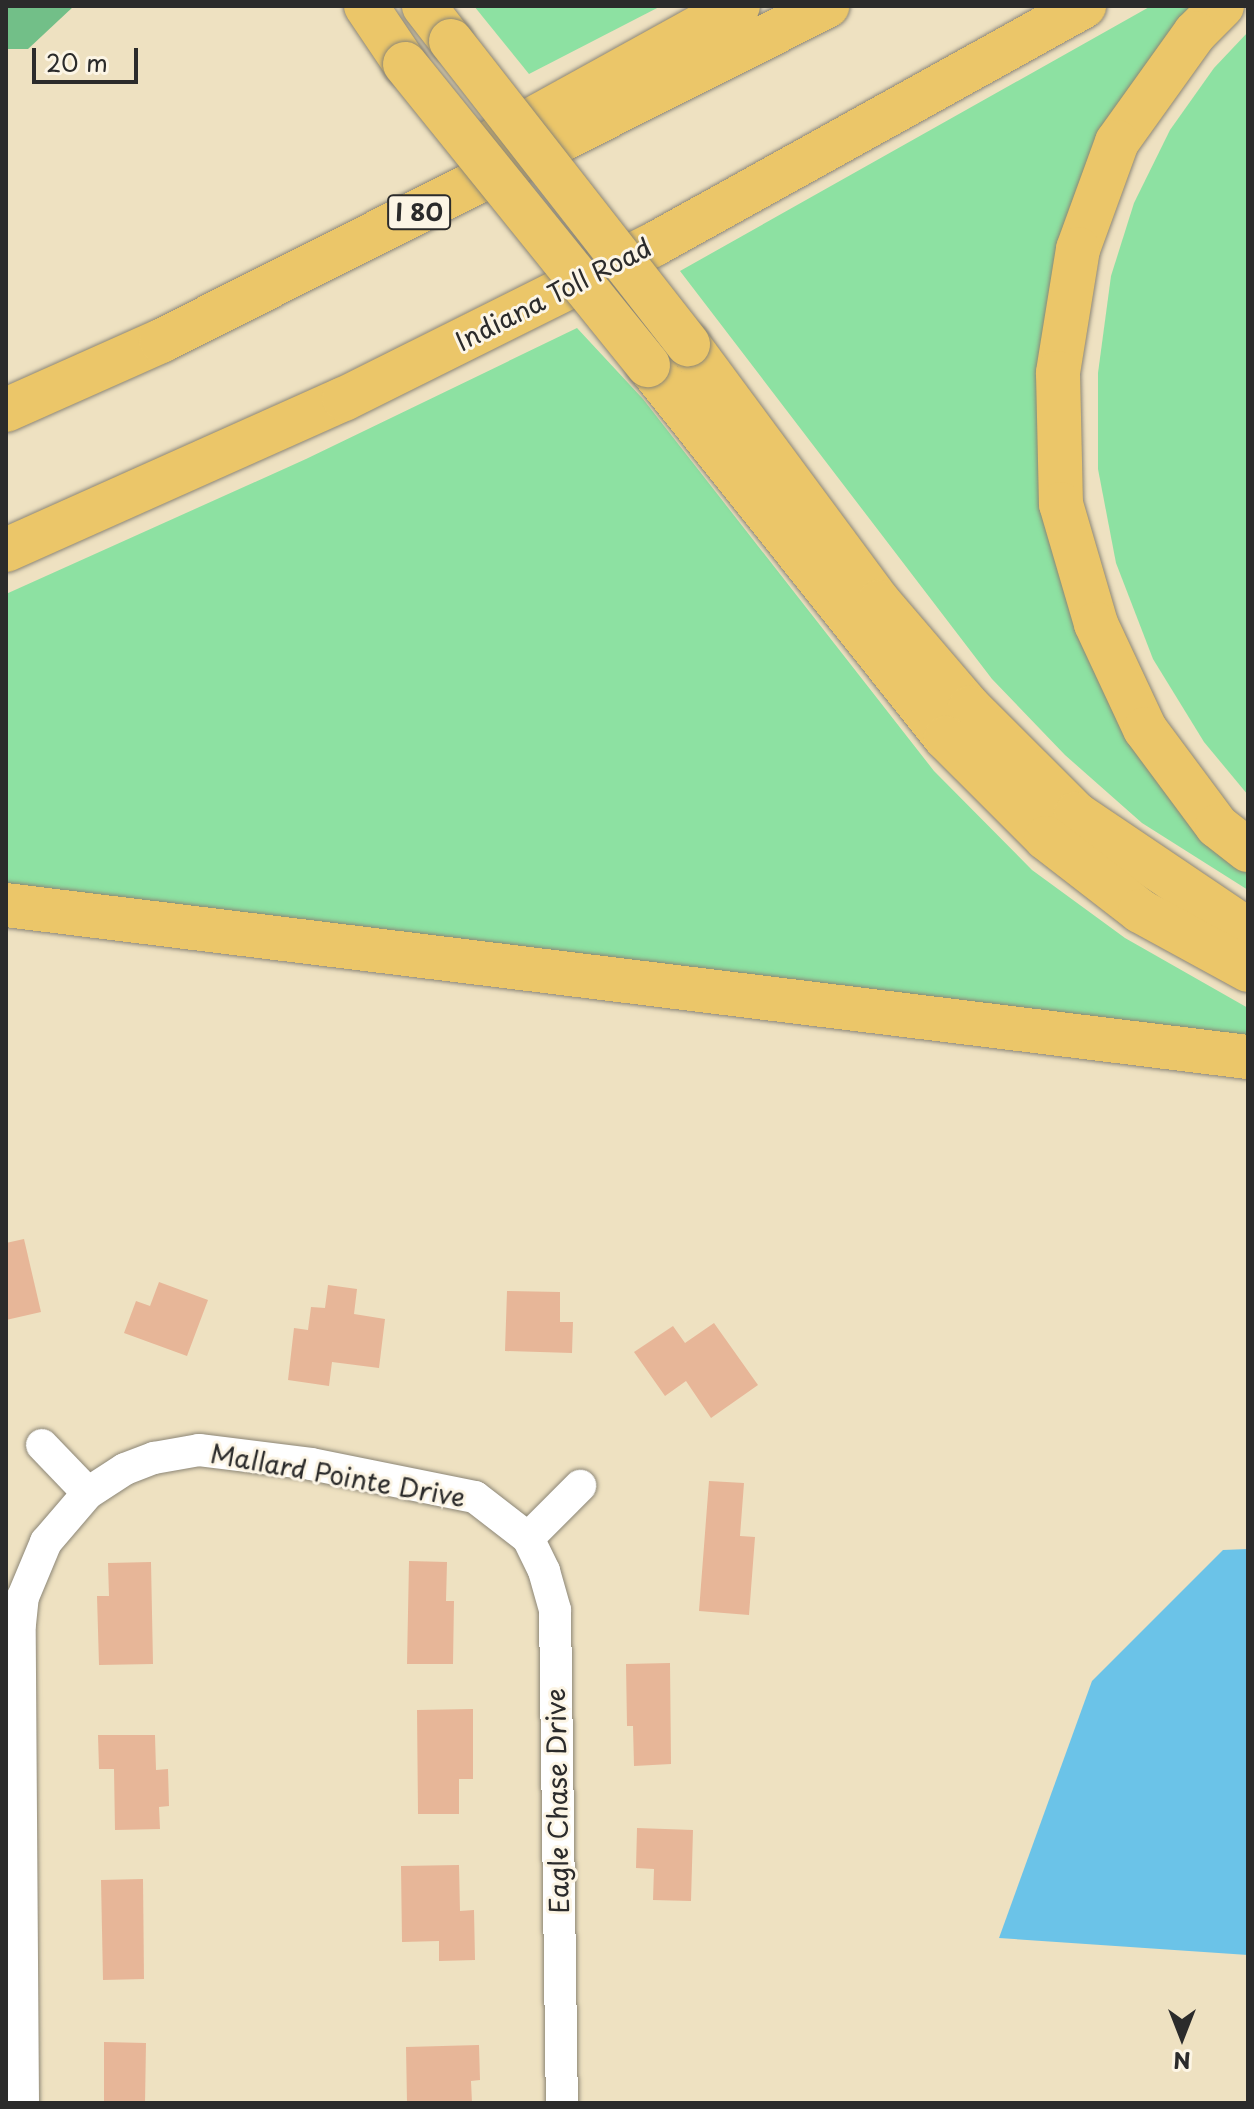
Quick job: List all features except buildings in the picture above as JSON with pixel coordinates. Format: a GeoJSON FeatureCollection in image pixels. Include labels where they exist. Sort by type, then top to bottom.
{"type":"FeatureCollection","features":[{"type":"Feature","properties":{"kind":"highway"},"geometry":{"type":"LineString","coordinates":[[366,6],[405,64],[957,749],[1046,838],[1140,911],[1248,970]]}},
{"type":"Feature","properties":{"kind":"highway"},"geometry":{"type":"LineString","coordinates":[[424,6],[688,344],[879,602],[970,708],[1076,814],[1248,930]]}},
{"type":"Feature","properties":{"kind":"highway"},"geometry":{"type":"LineString","coordinates":[[161,341],[343,222],[738,6]]}},
{"type":"Feature","properties":{"kind":"highway","name":"I 80"},"geometry":{"type":"LineString","coordinates":[[6,410],[161,341],[827,6]]}},
{"type":"Feature","properties":{"kind":"highway","name":"Indiana Toll Road"},"geometry":{"type":"LineString","coordinates":[[6,550],[344,399],[653,245],[1084,6]]}},
{"type":"Feature","properties":{"kind":"highway"},"geometry":{"type":"LineString","coordinates":[[1222,6],[1195,33],[1117,142],[1078,249],[1058,373],[1061,504],[1096,624],[1145,729],[1217,826],[1248,850]]}},
{"type":"Feature","properties":{"kind":"highway"},"geometry":{"type":"LineString","coordinates":[[6,905],[1248,1057]]}},
{"type":"Feature","properties":{"kind":"street"},"geometry":{"type":"LineString","coordinates":[[42,1445],[88,1493]]}},
{"type":"Feature","properties":{"kind":"street","name":"Mallard Pointe Drive"},"geometry":{"type":"LineString","coordinates":[[23,2103],[20,1624],[28,1583],[46,1542],[88,1493],[125,1469],[154,1458],[199,1450],[250,1454],[427,1485],[475,1497],[503,1516]]}},
{"type":"Feature","properties":{"kind":"street"},"geometry":{"type":"LineString","coordinates":[[528,1538],[580,1486]]}},
{"type":"Feature","properties":{"kind":"street","name":"Eagle Chase Drive"},"geometry":{"type":"LineString","coordinates":[[503,1516],[528,1538],[544,1571],[555,1610],[562,2103]]}},
{"type":"Feature","properties":{"kind":"green space"},"geometry":{"type":"Polygon","coordinates":[[[6,6],[74,6],[28,49],[6,49],[6,6]]]}},
{"type":"Feature","properties":{"kind":"green space"},"geometry":{"type":"Polygon","coordinates":[[[474,6],[661,6],[529,74],[474,6]]]}},
{"type":"Feature","properties":{"kind":"green space"},"geometry":{"type":"Polygon","coordinates":[[[1151,6],[1199,6],[1125,106],[1042,435],[1195,822],[1248,873],[1248,890],[1142,823],[1065,755],[992,679],[680,271],[1151,6]]]}},
{"type":"Feature","properties":{"kind":"green space"},"geometry":{"type":"Polygon","coordinates":[[[1248,32],[1248,795],[1204,742],[1153,659],[1116,563],[1098,469],[1098,373],[1111,276],[1134,203],[1170,130],[1214,68],[1248,32]]]}},
{"type":"Feature","properties":{"kind":"green space"},"geometry":{"type":"Polygon","coordinates":[[[577,328],[643,399],[934,771],[1032,870],[1125,938],[1248,1008],[1248,1038],[6,887],[6,594],[306,459],[577,328]]]}},
{"type":"Feature","properties":{"kind":"water"},"geometry":{"type":"Polygon","coordinates":[[[1248,1549],[1248,1955],[999,1938],[1092,1681],[1223,1550],[1248,1549]]]}}]}
